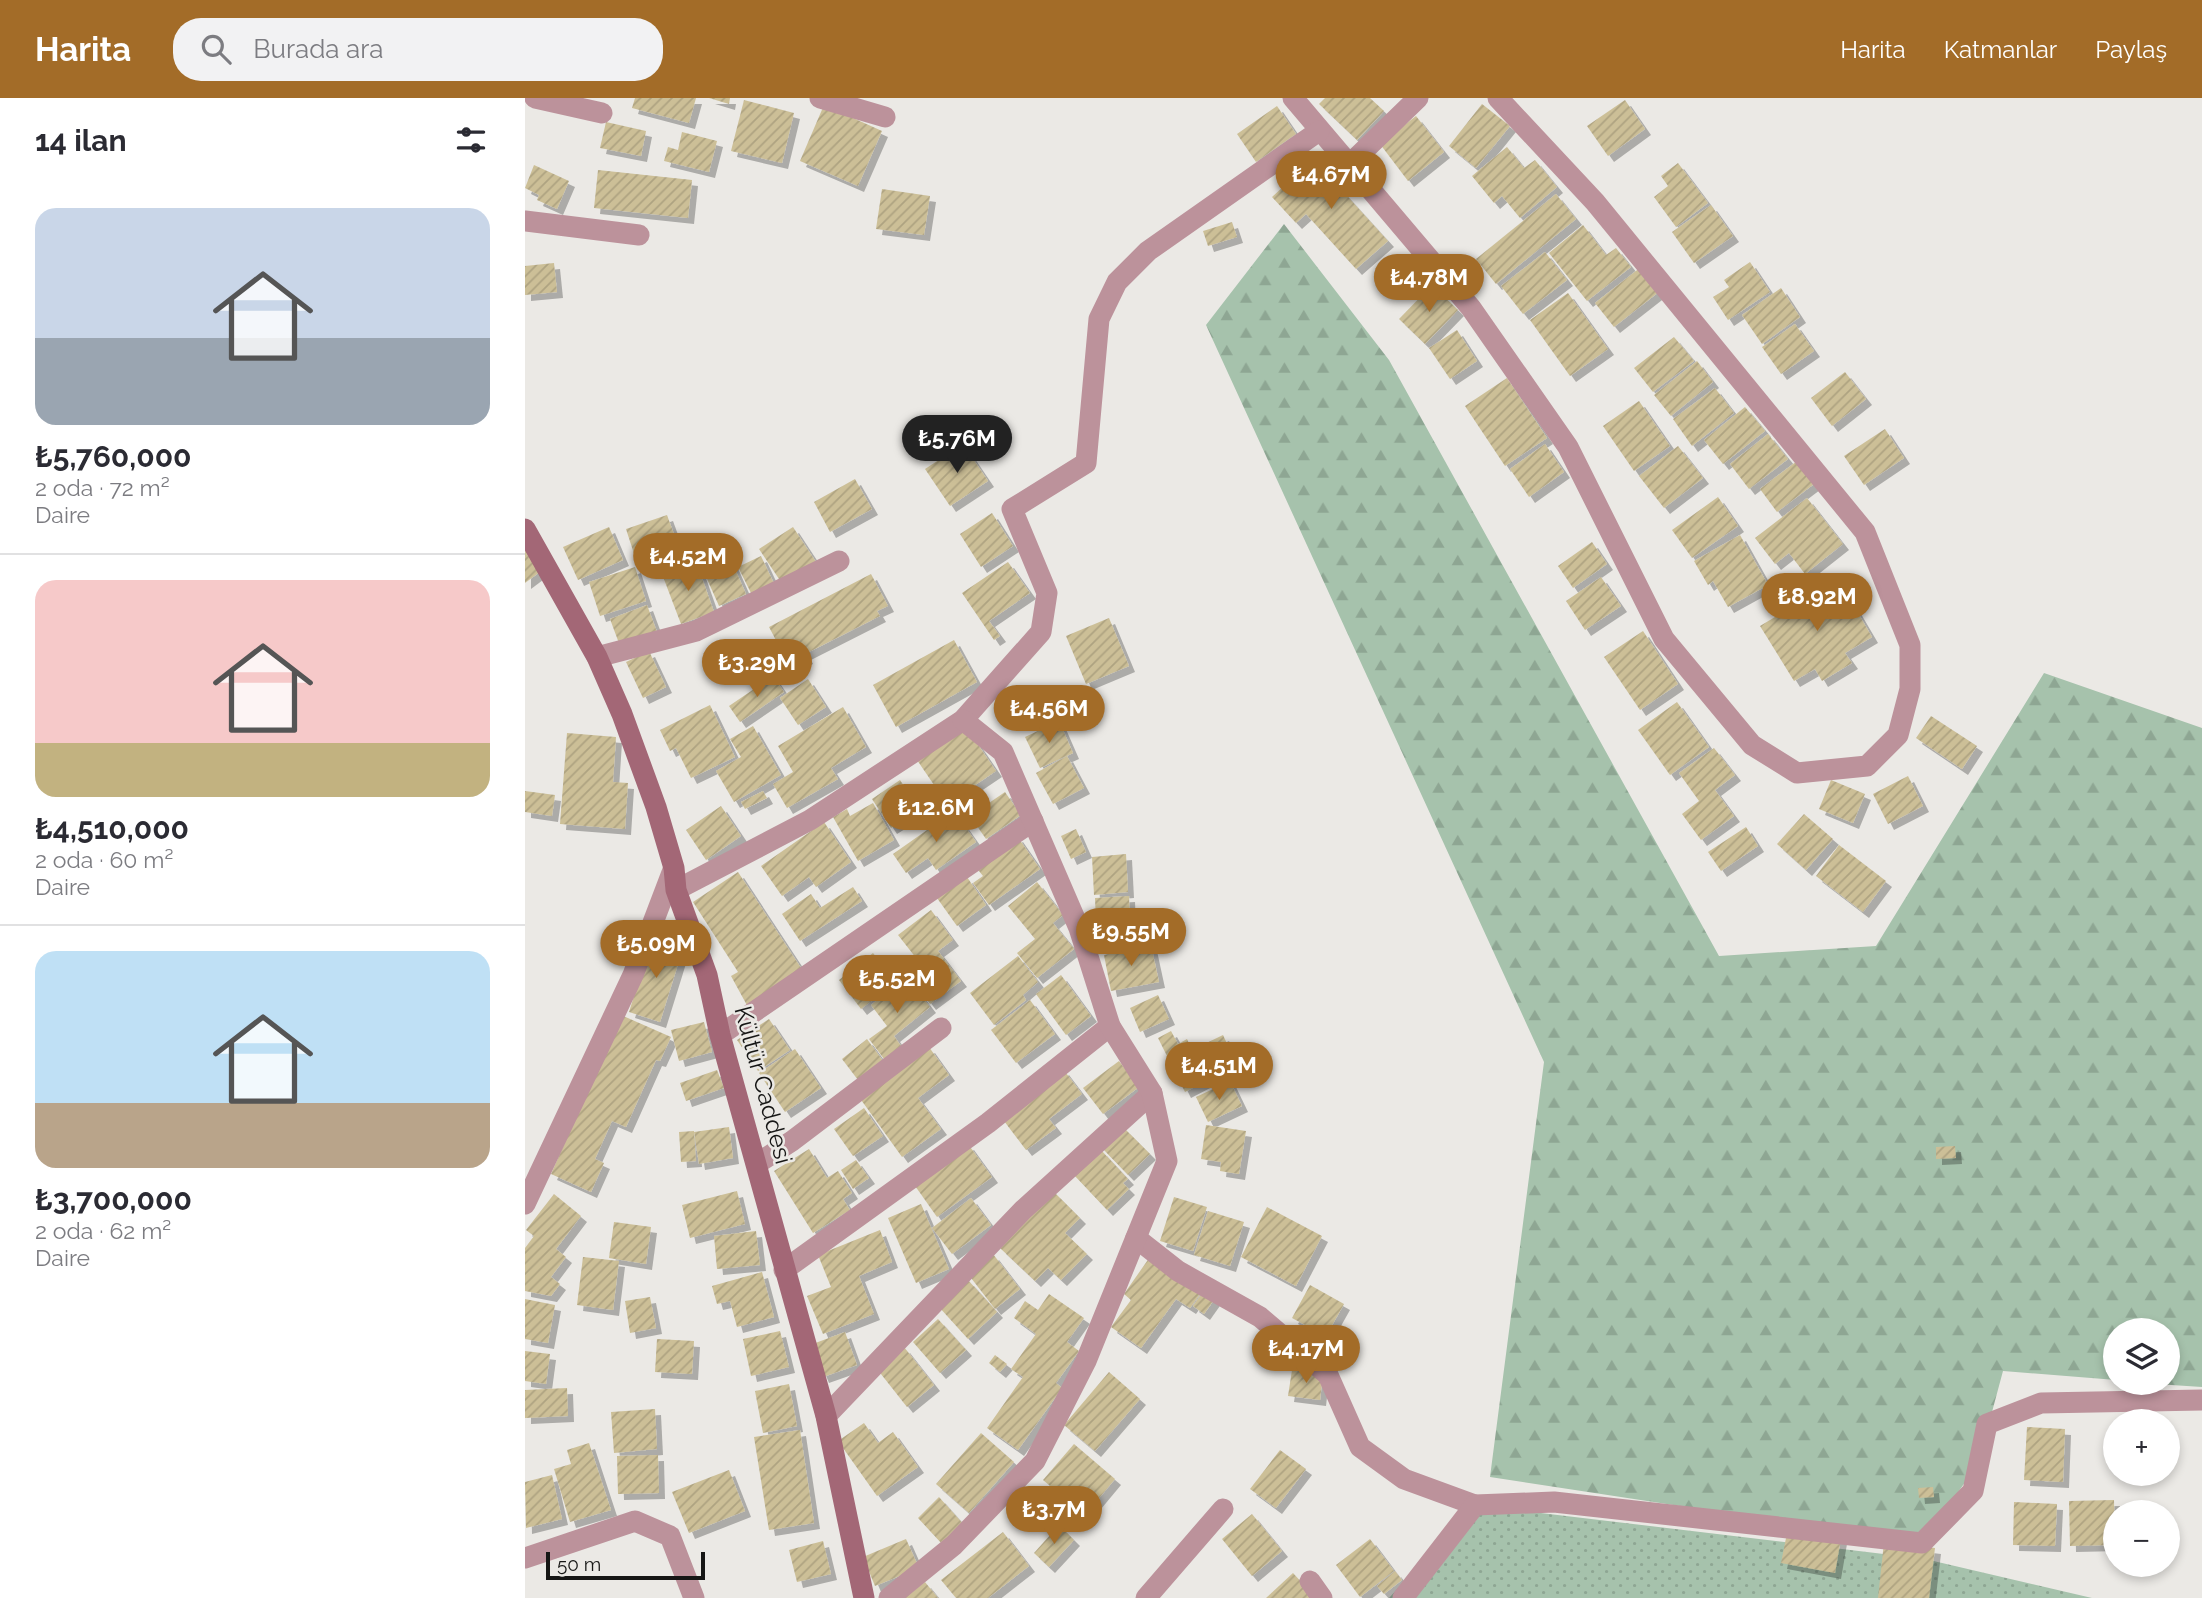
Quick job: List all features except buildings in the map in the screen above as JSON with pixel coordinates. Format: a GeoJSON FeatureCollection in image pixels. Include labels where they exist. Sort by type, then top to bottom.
{"type":"FeatureCollection","features":[{"type":"Feature","properties":{"kind":"street"},"geometry":{"type":"LineString","coordinates":[[535,98],[602,113]]}},
{"type":"Feature","properties":{"kind":"street"},"geometry":{"type":"LineString","coordinates":[[820,98],[885,117]]}},
{"type":"Feature","properties":{"kind":"street"},"geometry":{"type":"LineString","coordinates":[[1293,98],[1319,131],[1351,163],[1471,308],[1568,447],[1664,639],[1752,745],[1797,773],[1867,766],[1898,735],[1910,689],[1910,645],[1865,533],[1595,202],[1498,98]]}},
{"type":"Feature","properties":{"kind":"street"},"geometry":{"type":"LineString","coordinates":[[1351,163],[1418,98]]}},
{"type":"Feature","properties":{"kind":"street"},"geometry":{"type":"LineString","coordinates":[[677,890],[810,820],[963,720],[1041,632],[1047,593],[1012,509],[1086,463],[1099,319],[1118,282],[1148,251],[1319,131]]}},
{"type":"Feature","properties":{"kind":"street"},"geometry":{"type":"LineString","coordinates":[[525,221],[639,235]]}},
{"type":"Feature","properties":{"kind":"street","name":"Kültür Caddesi"},"geometry":{"type":"LineString","coordinates":[[525,528],[597,657],[643,770],[674,868],[677,890],[707,975],[720,1035],[758,1163],[784,1270],[826,1416],[864,1598]]}},
{"type":"Feature","properties":{"kind":"street"},"geometry":{"type":"LineString","coordinates":[[597,657],[695,631],[839,561]]}},
{"type":"Feature","properties":{"kind":"street"},"geometry":{"type":"LineString","coordinates":[[889,1598],[954,1545],[1035,1461],[1086,1361],[1167,1161],[1151,1093],[1110,1026],[1079,928],[1003,752],[963,720]]}},
{"type":"Feature","properties":{"kind":"street"},"geometry":{"type":"LineString","coordinates":[[720,1035],[1033,821]]}},
{"type":"Feature","properties":{"kind":"street"},"geometry":{"type":"LineString","coordinates":[[525,1203],[633,975],[674,868]]}},
{"type":"Feature","properties":{"kind":"street"},"geometry":{"type":"LineString","coordinates":[[784,1270],[988,1123],[1110,1026]]}},
{"type":"Feature","properties":{"kind":"street"},"geometry":{"type":"LineString","coordinates":[[758,1163],[940,1028]]}},
{"type":"Feature","properties":{"kind":"street"},"geometry":{"type":"LineString","coordinates":[[826,1416],[1023,1210],[1151,1093]]}},
{"type":"Feature","properties":{"kind":"street"},"geometry":{"type":"LineString","coordinates":[[1136,1238],[1178,1271],[1261,1317],[1328,1375],[1360,1447],[1403,1479],[1475,1505],[1554,1502],[1922,1543],[1973,1491],[1987,1424],[2041,1403],[2202,1400]]}},
{"type":"Feature","properties":{"kind":"street"},"geometry":{"type":"LineString","coordinates":[[1403,1598],[1475,1505]]}},
{"type":"Feature","properties":{"kind":"street"},"geometry":{"type":"LineString","coordinates":[[1146,1598],[1223,1508]]}},
{"type":"Feature","properties":{"kind":"street"},"geometry":{"type":"LineString","coordinates":[[525,1558],[635,1521],[670,1536],[694,1598]]}},
{"type":"Feature","properties":{"kind":"green space"},"geometry":{"type":"Polygon","coordinates":[[[1284,224],[1389,360],[1719,956],[1876,946],[2044,673],[2202,728],[2202,1387],[2180,1386],[2180,1318],[2103,1318],[2103,1379],[2003,1371],[1978,1464],[1922,1543],[1490,1477],[1544,1062],[1206,325],[1284,224]]]}},
{"type":"Feature","properties":{"kind":"green space"},"geometry":{"type":"Polygon","coordinates":[[[1475,1505],[1925,1559],[2092,1598],[1389,1598],[1475,1505]]]}}]}
